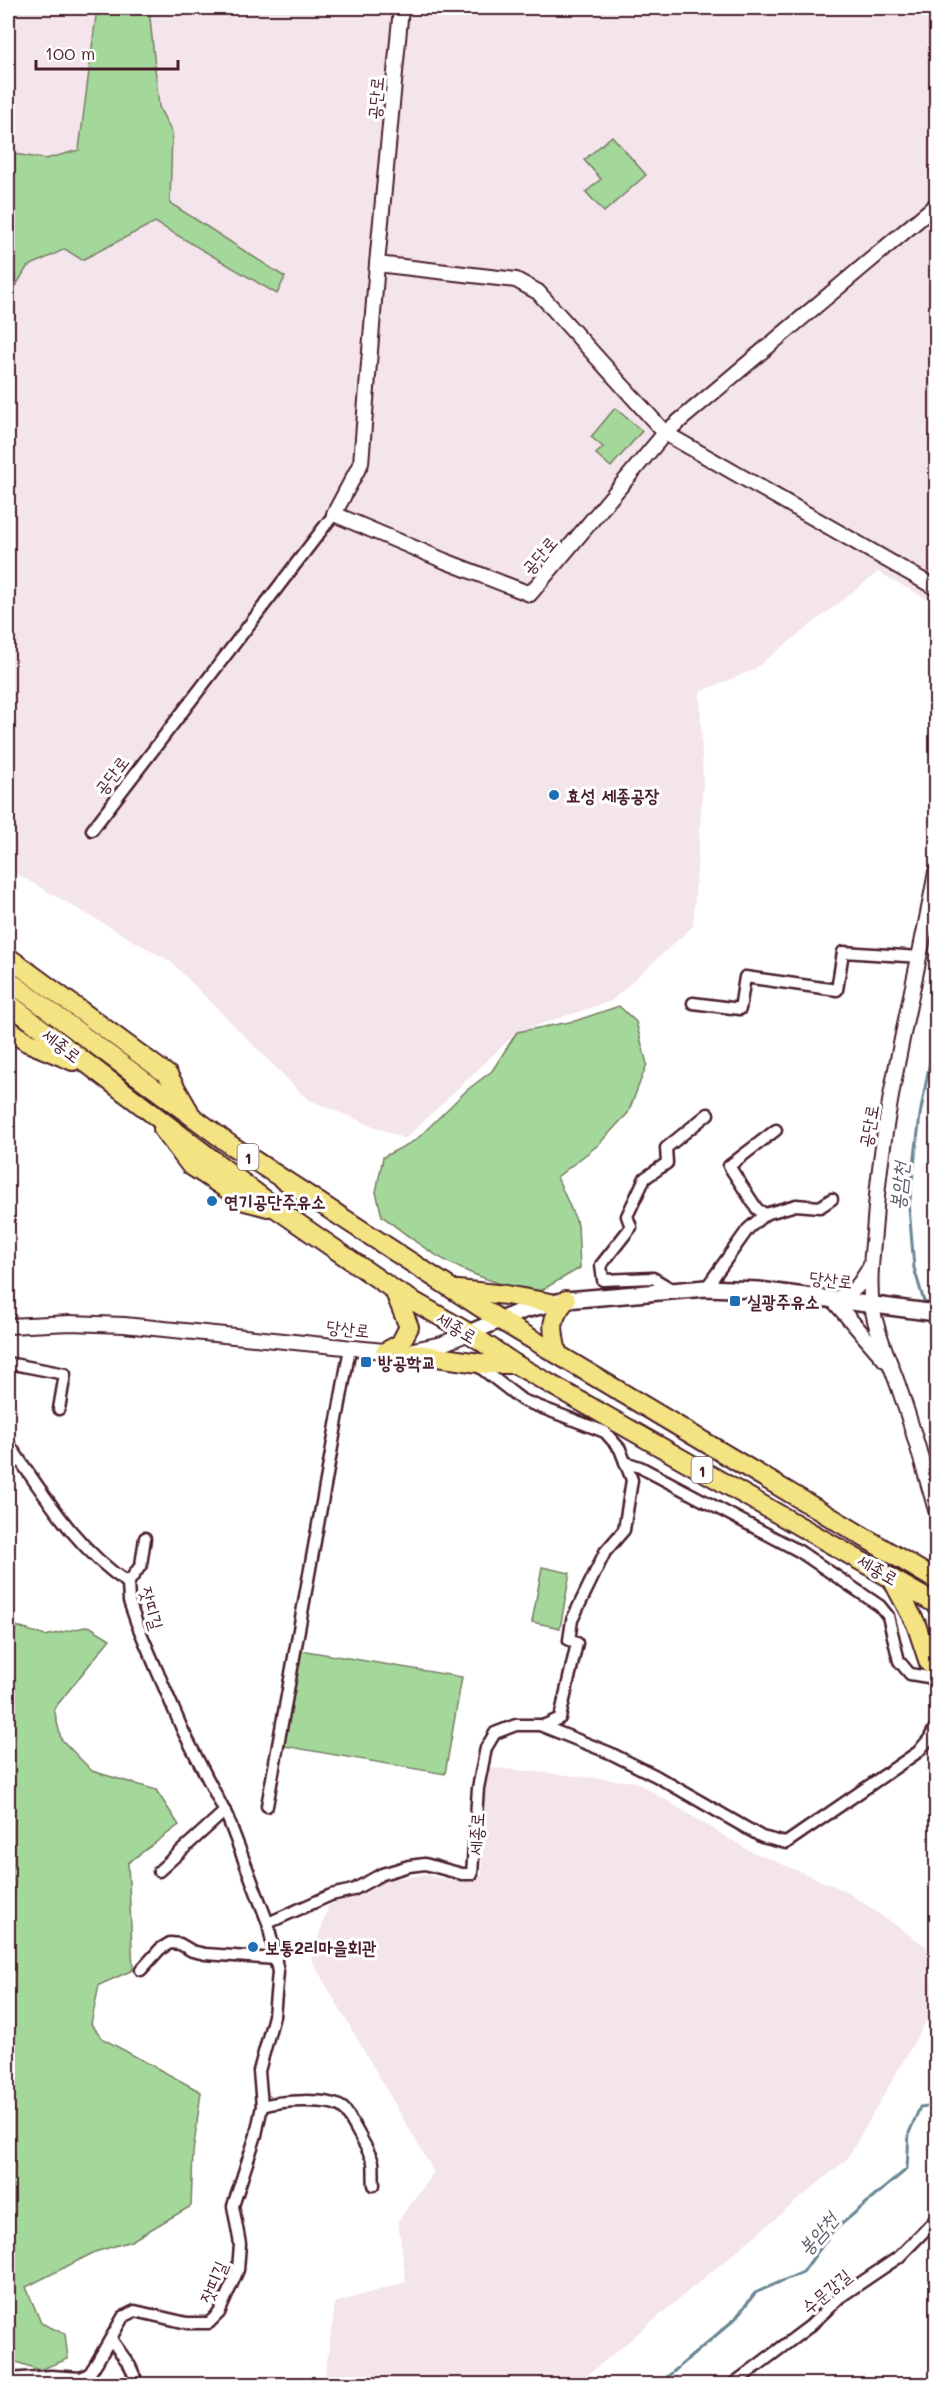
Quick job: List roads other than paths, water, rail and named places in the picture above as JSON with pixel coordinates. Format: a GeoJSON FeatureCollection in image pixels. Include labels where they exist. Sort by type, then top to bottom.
{"type":"FeatureCollection","features":[{"type":"Feature","properties":{"kind":"main road"},"geometry":{"type":"LineString","coordinates":[[8,957],[168,1075],[194,1118]]}},
{"type":"Feature","properties":{"kind":"main road","name":"세종로"},"geometry":{"type":"LineString","coordinates":[[8,980],[194,1118],[287,1183],[500,1320],[936,1580]]}},
{"type":"Feature","properties":{"kind":"main road","name":"세종로"},"geometry":{"type":"LineString","coordinates":[[8,1002],[277,1209],[394,1290],[515,1364],[891,1577],[936,1605]]}},
{"type":"Feature","properties":{"kind":"main road"},"geometry":{"type":"LineString","coordinates":[[8,1029],[27,1042],[96,1071]]}},
{"type":"Feature","properties":{"kind":"main road","name":"당산로"},"geometry":{"type":"LineString","coordinates":[[469,1334],[524,1310],[558,1301],[706,1288],[759,1290],[936,1313]]}},
{"type":"Feature","properties":{"kind":"main road"},"geometry":{"type":"LineString","coordinates":[[394,1290],[409,1327],[407,1334],[394,1352]]}},
{"type":"Feature","properties":{"kind":"main road"},"geometry":{"type":"LineString","coordinates":[[453,1290],[558,1301],[552,1323],[557,1353]]}},
{"type":"Feature","properties":{"kind":"main road"},"geometry":{"type":"LineString","coordinates":[[394,1352],[486,1364],[515,1364]]}},
{"type":"Feature","properties":{"kind":"main road"},"geometry":{"type":"LineString","coordinates":[[891,1577],[916,1624],[934,1681]]}},
{"type":"Feature","properties":{"kind":"main road"},"geometry":{"type":"LineString","coordinates":[[934,1681],[936,1645]]}},
{"type":"Feature","properties":{"kind":"street","name":"공단로"},"geometry":{"type":"LineString","coordinates":[[92,830],[334,514],[361,463],[401,8]]}},
{"type":"Feature","properties":{"kind":"street","name":"공단로"},"geometry":{"type":"LineString","coordinates":[[334,514],[530,594],[665,433],[936,205]]}},
{"type":"Feature","properties":{"kind":"street"},"geometry":{"type":"LineString","coordinates":[[377,264],[516,280],[538,292],[665,433],[936,588]]}},
{"type":"Feature","properties":{"kind":"street","name":"공단로"},"geometry":{"type":"LineString","coordinates":[[936,872],[921,957],[903,1031],[880,1168],[872,1263],[877,1332],[898,1386],[936,1510]]}},
{"type":"Feature","properties":{"kind":"street"},"geometry":{"type":"LineString","coordinates":[[693,1003],[740,1009],[745,977],[837,990],[843,952],[921,957]]}},
{"type":"Feature","properties":{"kind":"street"},"geometry":{"type":"LineString","coordinates":[[675,1291],[653,1278],[603,1280],[601,1265],[631,1227],[627,1216],[645,1178],[667,1163],[666,1148],[708,1114]]}},
{"type":"Feature","properties":{"kind":"street"},"geometry":{"type":"LineString","coordinates":[[765,1214],[757,1209],[729,1166],[776,1130]]}},
{"type":"Feature","properties":{"kind":"street"},"geometry":{"type":"LineString","coordinates":[[706,1288],[748,1228],[765,1214],[796,1205],[820,1207],[832,1199]]}},
{"type":"Feature","properties":{"kind":"street"},"geometry":{"type":"LineString","coordinates":[[872,1263],[858,1287],[833,1300],[889,1364]]}},
{"type":"Feature","properties":{"kind":"street","name":"당산로"},"geometry":{"type":"LineString","coordinates":[[8,1326],[70,1323],[124,1324],[394,1352],[442,1344],[469,1334]]}},
{"type":"Feature","properties":{"kind":"street"},"geometry":{"type":"LineString","coordinates":[[267,1806],[350,1348]]}},
{"type":"Feature","properties":{"kind":"street"},"geometry":{"type":"LineString","coordinates":[[472,1361],[522,1400],[605,1432],[620,1449],[632,1480],[624,1530],[605,1551],[572,1620],[569,1640],[577,1642],[560,1718],[543,1726]]}},
{"type":"Feature","properties":{"kind":"street"},"geometry":{"type":"LineString","coordinates":[[8,1363],[65,1374],[58,1409]]}},
{"type":"Feature","properties":{"kind":"street","name":"잣띠길"},"geometry":{"type":"LineString","coordinates":[[8,1443],[59,1518],[83,1546],[113,1573],[128,1583],[129,1601],[137,1624],[183,1731],[225,1811],[268,1923],[278,1972],[274,2016],[259,2071],[262,2106],[256,2135],[233,2206],[240,2244],[238,2270],[219,2313],[209,2323],[187,2323],[135,2311],[123,2317],[90,2373],[81,2378],[51,2376],[8,2379]]}},
{"type":"Feature","properties":{"kind":"street"},"geometry":{"type":"LineString","coordinates":[[625,1462],[640,1467],[800,1551],[880,1606],[888,1616],[899,1660],[910,1674],[934,1681]]}},
{"type":"Feature","properties":{"kind":"street"},"geometry":{"type":"LineString","coordinates":[[128,1583],[141,1565],[145,1538]]}},
{"type":"Feature","properties":{"kind":"street","name":"세종로"},"geometry":{"type":"LineString","coordinates":[[268,1923],[331,1895],[354,1890],[382,1874],[409,1866],[425,1864],[462,1874],[472,1874],[478,1788],[486,1748],[495,1733],[516,1725],[543,1726],[610,1753],[656,1776],[762,1837],[786,1844],[918,1752],[936,1726]]}},
{"type":"Feature","properties":{"kind":"street"},"geometry":{"type":"LineString","coordinates":[[159,1871],[225,1811]]}},
{"type":"Feature","properties":{"kind":"street"},"geometry":{"type":"LineString","coordinates":[[141,1970],[160,1949],[170,1943],[180,1944],[192,1951],[204,1954],[276,1959]]}},
{"type":"Feature","properties":{"kind":"street"},"geometry":{"type":"LineString","coordinates":[[262,2106],[275,2102],[311,2102],[342,2108],[351,2117],[355,2131],[373,2159],[374,2185]]}},
{"type":"Feature","properties":{"kind":"street","name":"수문강길"},"geometry":{"type":"LineString","coordinates":[[733,2385],[810,2326],[840,2297],[898,2257],[936,2219]]}},
{"type":"Feature","properties":{"kind":"street"},"geometry":{"type":"LineString","coordinates":[[111,2339],[130,2366],[138,2385]]}},
{"type":"Feature","properties":{"kind":"waterway","name":"봉암천"},"geometry":{"type":"LineString","coordinates":[[926,1308],[914,1268],[909,1207],[920,1115],[936,1029]]}},
{"type":"Feature","properties":{"kind":"waterway","name":"봉암천"},"geometry":{"type":"LineString","coordinates":[[928,1317],[936,1344]]}},
{"type":"Feature","properties":{"kind":"waterway","name":"봉암천"},"geometry":{"type":"LineString","coordinates":[[659,2384],[735,2319],[755,2293],[803,2272],[832,2232],[907,2169],[909,2133],[920,2107],[936,2105]]}},
{"type":"Feature","properties":{"kind":"place","name":"효성 세종공장"},"geometry":{"type":"Point","coordinates":[554,795]}},
{"type":"Feature","properties":{"kind":"place","name":"연기공단주유소"},"geometry":{"type":"Point","coordinates":[212,1201]}},
{"type":"Feature","properties":{"kind":"place","name":"실광주유소"},"geometry":{"type":"Point","coordinates":[735,1301]}},
{"type":"Feature","properties":{"kind":"place","name":"방공학교"},"geometry":{"type":"Point","coordinates":[366,1362]}},
{"type":"Feature","properties":{"kind":"place","name":"보통2리마을회관"},"geometry":{"type":"Point","coordinates":[253,1947]}}]}
